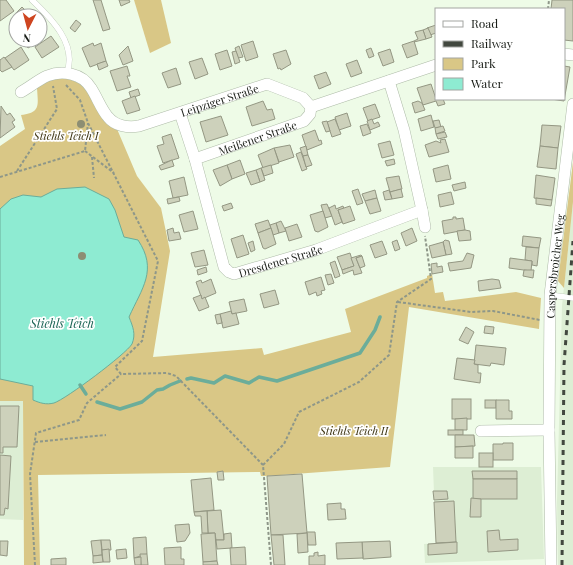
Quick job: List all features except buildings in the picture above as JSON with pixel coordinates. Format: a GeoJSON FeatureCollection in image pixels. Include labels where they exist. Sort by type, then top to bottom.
{"type":"FeatureCollection","features":[{"type":"Feature","properties":{"kind":"street"},"geometry":{"type":"LineString","coordinates":[[311,107],[435,65]]}},
{"type":"Feature","properties":{"kind":"street"},"geometry":{"type":"LineString","coordinates":[[21,92],[48,76],[66,73]]}},
{"type":"Feature","properties":{"kind":"street","name":"Leipziger Straße"},"geometry":{"type":"LineString","coordinates":[[66,73],[77,76],[90,85],[108,117],[120,125],[139,126],[267,84],[303,98],[311,107]]}},
{"type":"Feature","properties":{"kind":"street"},"geometry":{"type":"LineString","coordinates":[[389,80],[404,130],[425,227]]}},
{"type":"Feature","properties":{"kind":"street","name":"Caspersbroicher Weg"},"geometry":{"type":"LineString","coordinates":[[552,565],[549,430],[550,296],[573,104]]}},
{"type":"Feature","properties":{"kind":"street","name":"Meißener Straße"},"geometry":{"type":"LineString","coordinates":[[195,159],[304,121],[310,114],[311,107]]}},
{"type":"Feature","properties":{"kind":"street","name":"Dresdener Straße"},"geometry":{"type":"LineString","coordinates":[[180,113],[195,159],[224,267],[231,274],[240,273],[316,250],[422,210]]}},
{"type":"Feature","properties":{"kind":"street"},"geometry":{"type":"LineString","coordinates":[[481,431],[549,430]]}},
{"type":"Feature","properties":{"kind":"lane"},"geometry":{"type":"LineString","coordinates":[[32,0],[60,31],[66,42],[69,63],[66,73]]}},
{"type":"Feature","properties":{"kind":"lane"},"geometry":{"type":"LineString","coordinates":[[550,296],[573,298]]}},
{"type":"Feature","properties":{"kind":"path"},"geometry":{"type":"LineString","coordinates":[[66,73],[64,82],[80,100],[88,122],[158,261],[142,342],[115,367],[121,374]]}},
{"type":"Feature","properties":{"kind":"path"},"geometry":{"type":"LineString","coordinates":[[17,172],[57,109],[53,86],[48,76]]}},
{"type":"Feature","properties":{"kind":"path"},"geometry":{"type":"LineString","coordinates":[[83,123],[88,122]]}},
{"type":"Feature","properties":{"kind":"path"},"geometry":{"type":"LineString","coordinates":[[85,151],[88,122]]}},
{"type":"Feature","properties":{"kind":"path"},"geometry":{"type":"LineString","coordinates":[[0,177],[85,151]]}},
{"type":"Feature","properties":{"kind":"path"},"geometry":{"type":"LineString","coordinates":[[85,151],[115,174]]}},
{"type":"Feature","properties":{"kind":"path"},"geometry":{"type":"LineString","coordinates":[[92,157],[94,178]]}},
{"type":"Feature","properties":{"kind":"path"},"geometry":{"type":"LineString","coordinates":[[263,465],[284,444],[299,412],[359,382],[389,355],[397,302],[430,279],[424,236],[425,227]]}},
{"type":"Feature","properties":{"kind":"path"},"geometry":{"type":"LineString","coordinates":[[397,302],[465,311],[493,311],[550,321]]}},
{"type":"Feature","properties":{"kind":"path"},"geometry":{"type":"LineString","coordinates":[[35,565],[30,474],[36,433],[79,420],[87,404],[121,374],[166,373],[176,376],[263,465],[271,565]]}},
{"type":"Feature","properties":{"kind":"path"},"geometry":{"type":"LineString","coordinates":[[35,442],[106,435]]}},
{"type":"Feature","properties":{"kind":"shaded area"},"geometry":{"type":"Polygon","coordinates":[[[573,202],[573,565],[558,565],[557,501],[562,306],[573,202]]]}},
{"type":"Feature","properties":{"kind":"shaded area"},"geometry":{"type":"Polygon","coordinates":[[[0,401],[23,401],[23,520],[0,519],[0,401]]]}},
{"type":"Feature","properties":{"kind":"shaded area"},"geometry":{"type":"Polygon","coordinates":[[[433,467],[541,467],[544,559],[425,563],[424,544],[436,543],[433,467]]]}},
{"type":"Feature","properties":{"kind":"green space"},"geometry":{"type":"Polygon","coordinates":[[[134,0],[161,0],[171,43],[150,53],[134,0]]]}},
{"type":"Feature","properties":{"kind":"green space"},"geometry":{"type":"Polygon","coordinates":[[[54,78],[67,78],[81,84],[117,129],[137,176],[161,208],[170,251],[153,357],[262,348],[264,355],[351,332],[345,309],[427,278],[427,276],[432,274],[435,293],[443,292],[445,301],[516,292],[541,298],[539,329],[409,307],[390,467],[267,476],[261,476],[260,472],[38,475],[40,565],[24,565],[23,401],[0,401],[0,146],[25,129],[21,115],[35,110],[38,103],[37,88],[39,85],[54,78]]]}},
{"type":"Feature","properties":{"kind":"green space"},"geometry":{"type":"Polygon","coordinates":[[[573,162],[573,202],[564,288],[558,281],[573,162]]]}},
{"type":"Feature","properties":{"kind":"water","name":"Stiehls Teich"},"geometry":{"type":"Polygon","coordinates":[[[85,187],[109,199],[115,210],[124,237],[138,240],[147,261],[146,279],[129,317],[134,334],[132,344],[108,366],[70,394],[61,400],[48,404],[33,400],[33,386],[0,379],[0,209],[11,199],[23,195],[41,197],[57,189],[85,187]]]}},
{"type":"Feature","properties":{"kind":"waterway"},"geometry":{"type":"LineString","coordinates":[[187,379],[191,378],[214,383],[225,376],[249,383],[259,377],[277,381],[360,353],[375,330],[380,317]]}},
{"type":"Feature","properties":{"kind":"waterway"},"geometry":{"type":"LineString","coordinates":[[97,402],[120,409],[142,402],[157,390],[163,389],[180,381]]}},
{"type":"Feature","properties":{"kind":"waterway"},"geometry":{"type":"LineString","coordinates":[[80,385],[86,394]]}},
{"type":"Feature","properties":{"kind":"railway"},"geometry":{"type":"LineString","coordinates":[[562,565],[564,365],[573,241]]}},
{"type":"Feature","properties":{"kind":"park label","name":"Stiehls Teich I"},"geometry":{"type":"Point","coordinates":[66,135]}},
{"type":"Feature","properties":{"kind":"park label","name":"Stiehls Teich II"},"geometry":{"type":"Point","coordinates":[354,430]}}]}
